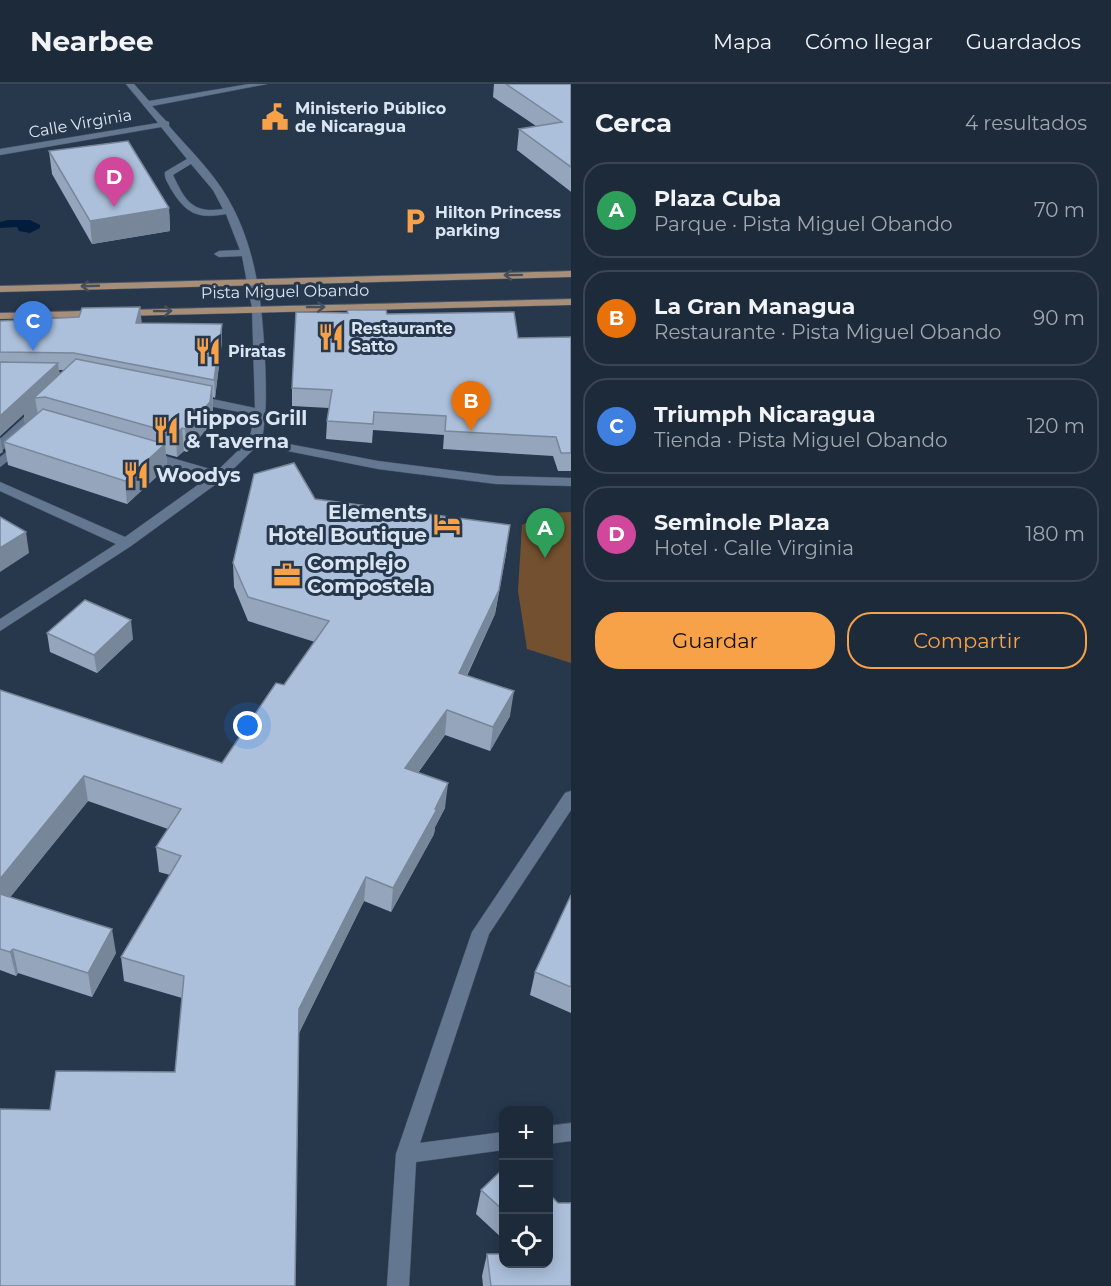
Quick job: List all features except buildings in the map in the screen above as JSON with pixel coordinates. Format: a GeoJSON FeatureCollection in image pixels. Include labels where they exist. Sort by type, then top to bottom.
{"type":"FeatureCollection","features":[{"type":"Feature","properties":{"kind":"main road","name":"Pista Miguel Obando"},"geometry":{"type":"LineString","coordinates":[[0,289],[571,274]]}},
{"type":"Feature","properties":{"kind":"main road","name":"Pista Miguel Obando"},"geometry":{"type":"LineString","coordinates":[[0,316],[571,302]]}},
{"type":"Feature","properties":{"kind":"street"},"geometry":{"type":"LineString","coordinates":[[0,626],[126,543],[219,476],[255,441],[261,413],[257,308],[246,253],[229,211],[216,189],[130,84]]}},
{"type":"Feature","properties":{"kind":"street"},"geometry":{"type":"LineString","coordinates":[[148,104],[263,84]]}},
{"type":"Feature","properties":{"kind":"street","name":"Calle Virginia"},"geometry":{"type":"LineString","coordinates":[[0,152],[165,124]]}},
{"type":"Feature","properties":{"kind":"street"},"geometry":{"type":"LineString","coordinates":[[92,137],[98,146]]}},
{"type":"Feature","properties":{"kind":"street"},"geometry":{"type":"LineString","coordinates":[[193,159],[168,174],[175,188],[193,210],[204,214],[229,211]]}},
{"type":"Feature","properties":{"kind":"street"},"geometry":{"type":"LineString","coordinates":[[219,254],[246,253]]}},
{"type":"Feature","properties":{"kind":"street"},"geometry":{"type":"LineString","coordinates":[[178,396],[261,413]]}},
{"type":"Feature","properties":{"kind":"street"},"geometry":{"type":"LineString","coordinates":[[0,446],[51,399]]}},
{"type":"Feature","properties":{"kind":"street"},"geometry":{"type":"LineString","coordinates":[[0,463],[35,433]]}},
{"type":"Feature","properties":{"kind":"street"},"geometry":{"type":"LineString","coordinates":[[255,441],[378,465],[496,480],[571,482]]}},
{"type":"Feature","properties":{"kind":"street"},"geometry":{"type":"LineString","coordinates":[[132,450],[219,476]]}},
{"type":"Feature","properties":{"kind":"street"},"geometry":{"type":"LineString","coordinates":[[0,486],[126,543]]}},
{"type":"Feature","properties":{"kind":"street"},"geometry":{"type":"LineString","coordinates":[[398,1286],[406,1154],[481,932],[571,797]]}},
{"type":"Feature","properties":{"kind":"street"},"geometry":{"type":"LineString","coordinates":[[553,1134],[571,1132]]}},
{"type":"Feature","properties":{"kind":"street"},"geometry":{"type":"LineString","coordinates":[[406,1154],[499,1142]]}},
{"type":"Feature","properties":{"kind":"shaded area"},"geometry":{"type":"Polygon","coordinates":[[[571,512],[571,663],[527,649],[518,591],[522,525],[546,513],[571,512]]]}},
{"type":"Feature","properties":{"kind":"water"},"geometry":{"type":"Polygon","coordinates":[[[30,220],[40,225],[40,228],[30,233],[19,231],[17,227],[0,228],[0,222],[30,220]]]}},
{"type":"Feature","properties":{"kind":"place","name":"Ministerio Público de Nicaragua"},"geometry":{"type":"Point","coordinates":[275,117]}},
{"type":"Feature","properties":{"kind":"place","name":"Seminole Plaza"},"geometry":{"type":"Point","coordinates":[114,207]}},
{"type":"Feature","properties":{"kind":"place","name":"Hilton Princess parking"},"geometry":{"type":"Point","coordinates":[415,221]}},
{"type":"Feature","properties":{"kind":"place","name":"Restaurante Satto"},"geometry":{"type":"Point","coordinates":[331,337]}},
{"type":"Feature","properties":{"kind":"place","name":"Triumph Nicaragua"},"geometry":{"type":"Point","coordinates":[33,351]}},
{"type":"Feature","properties":{"kind":"place","name":"Piratas"},"geometry":{"type":"Point","coordinates":[208,351]}},
{"type":"Feature","properties":{"kind":"place","name":"Hippos Grill & Taverna"},"geometry":{"type":"Point","coordinates":[166,430]}},
{"type":"Feature","properties":{"kind":"place","name":"La Gran Managua"},"geometry":{"type":"Point","coordinates":[471,431]}},
{"type":"Feature","properties":{"kind":"place","name":"Woodys"},"geometry":{"type":"Point","coordinates":[136,475]}},
{"type":"Feature","properties":{"kind":"place","name":"Elements Hotel Boutique"},"geometry":{"type":"Point","coordinates":[447,524]}},
{"type":"Feature","properties":{"kind":"place","name":"Plaza Cuba"},"geometry":{"type":"Point","coordinates":[545,558]}},
{"type":"Feature","properties":{"kind":"place","name":"Complejo Compostela"},"geometry":{"type":"Point","coordinates":[287,575]}}]}
